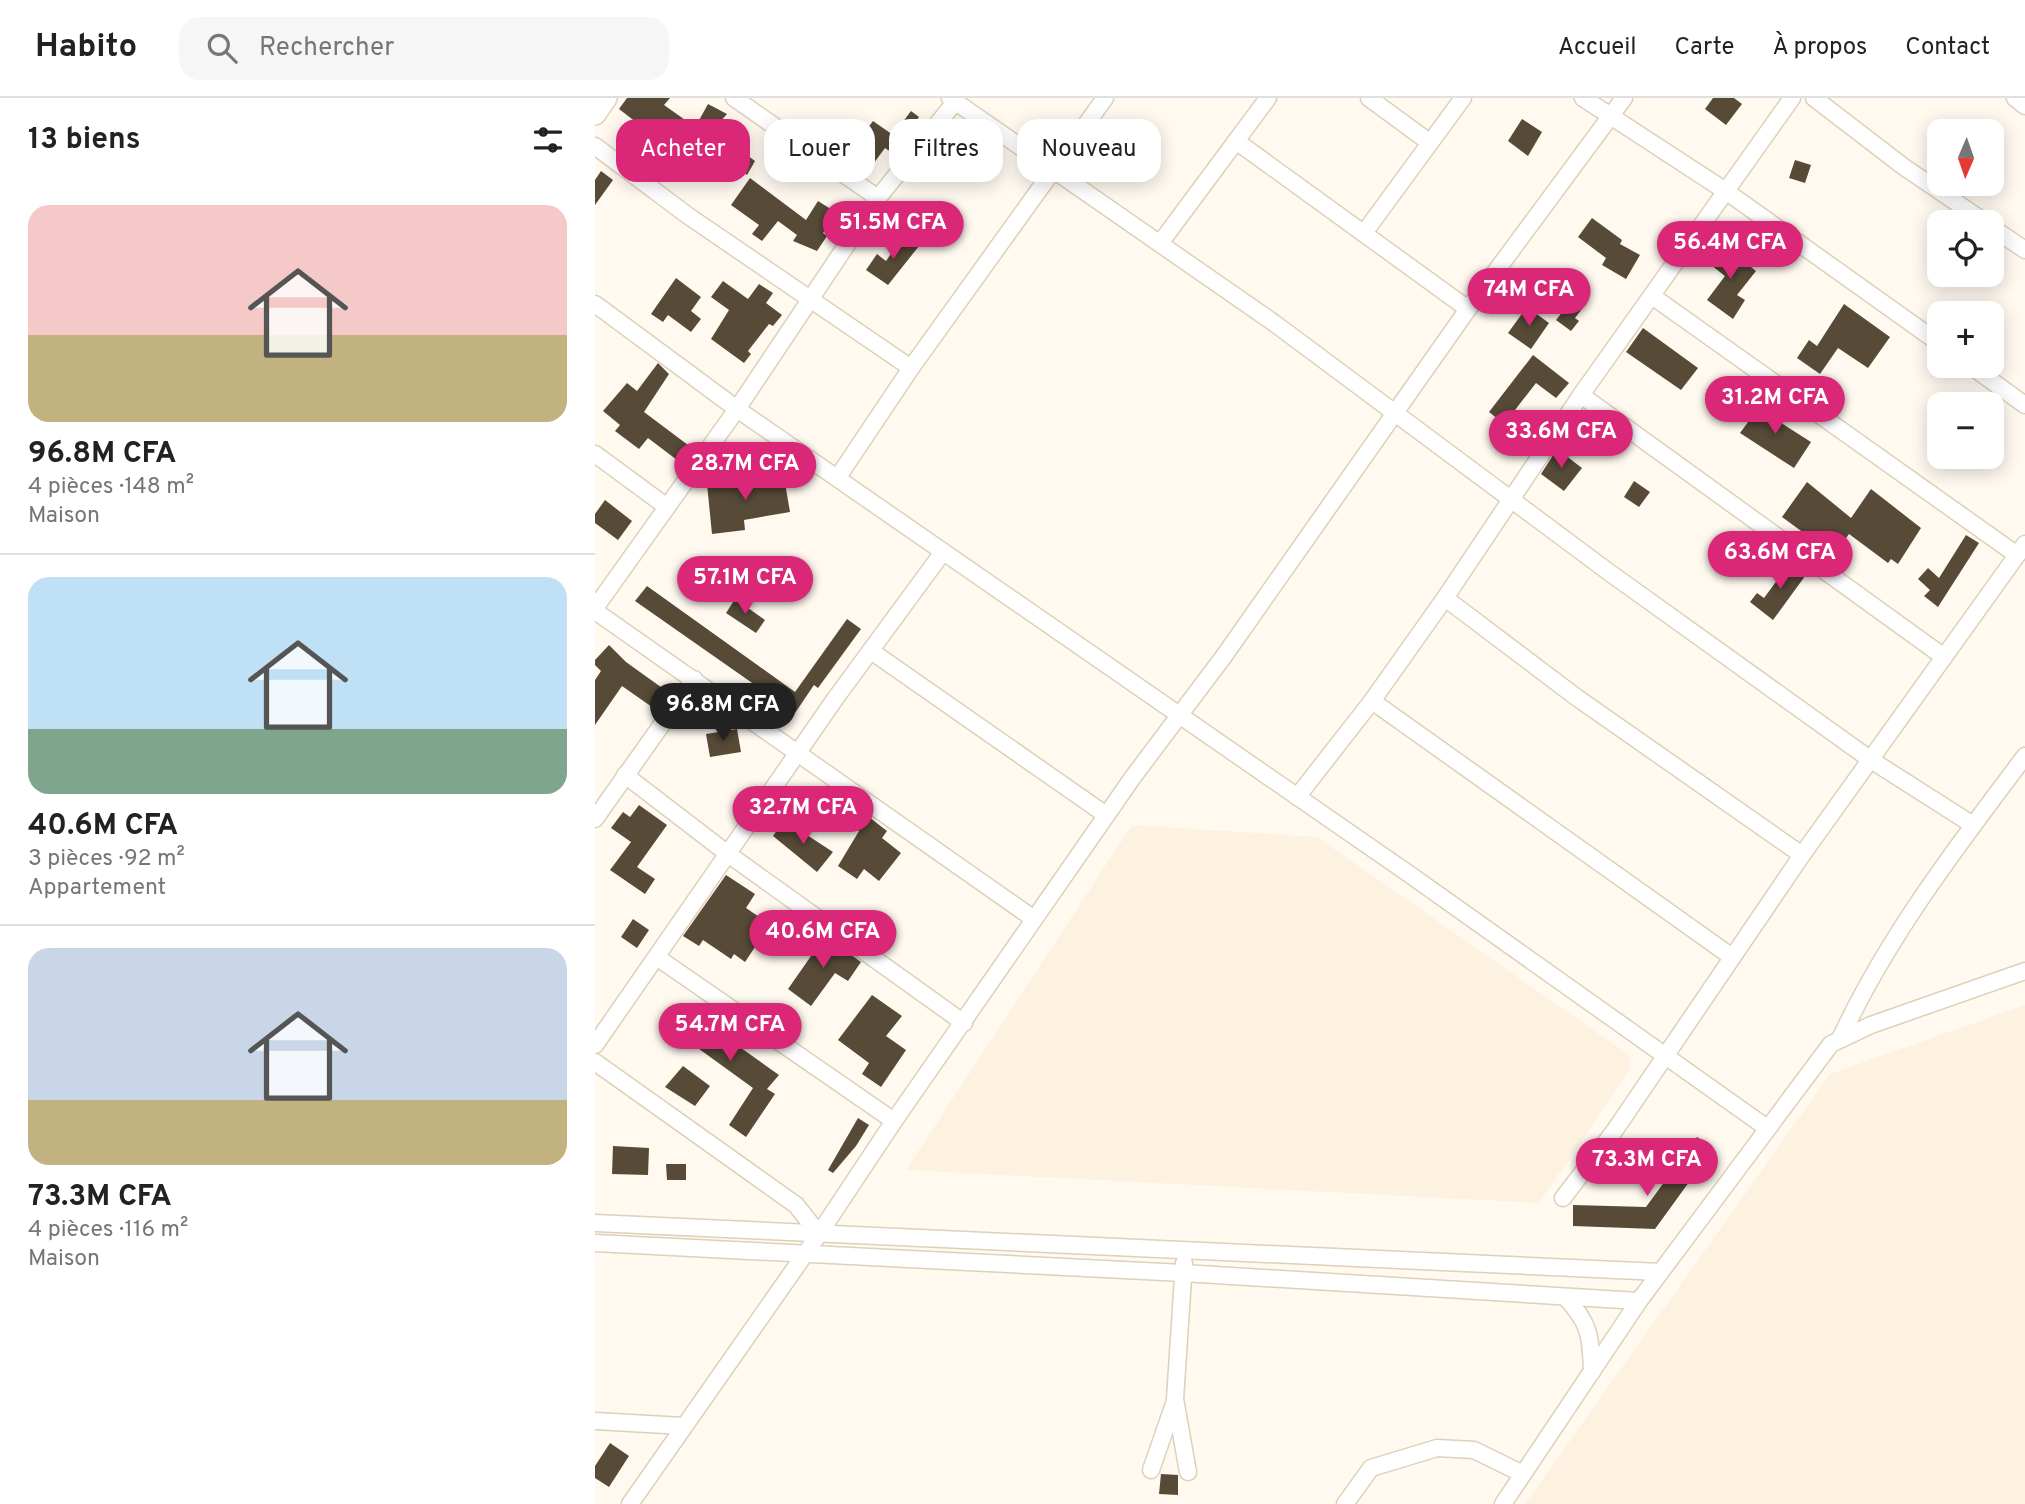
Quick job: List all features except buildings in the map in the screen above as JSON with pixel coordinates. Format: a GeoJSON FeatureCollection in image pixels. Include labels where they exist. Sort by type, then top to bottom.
{"type":"FeatureCollection","features":[{"type":"Feature","properties":{"kind":"main road"},"geometry":{"type":"LineString","coordinates":[[595,114],[606,98]]}},
{"type":"Feature","properties":{"kind":"street"},"geometry":{"type":"LineString","coordinates":[[734,98],[878,198]]}},
{"type":"Feature","properties":{"kind":"street"},"geometry":{"type":"LineString","coordinates":[[1090,119],[1105,98]]}},
{"type":"Feature","properties":{"kind":"street"},"geometry":{"type":"LineString","coordinates":[[1161,242],[1268,98]]}},
{"type":"Feature","properties":{"kind":"street"},"geometry":{"type":"LineString","coordinates":[[1369,98],[1429,142]]}},
{"type":"Feature","properties":{"kind":"street"},"geometry":{"type":"LineString","coordinates":[[1364,233],[1462,98]]}},
{"type":"Feature","properties":{"kind":"street"},"geometry":{"type":"LineString","coordinates":[[1583,98],[1727,192],[1927,335]]}},
{"type":"Feature","properties":{"kind":"street"},"geometry":{"type":"LineString","coordinates":[[629,1504],[819,1234],[1106,815],[1181,715],[1468,309],[1624,98]]}},
{"type":"Feature","properties":{"kind":"street"},"geometry":{"type":"LineString","coordinates":[[1297,797],[1372,701],[1445,598],[1581,395],[1792,98]]}},
{"type":"Feature","properties":{"kind":"street"},"geometry":{"type":"LineString","coordinates":[[1814,98],[1904,167],[1967,210]]}},
{"type":"Feature","properties":{"kind":"street"},"geometry":{"type":"LineString","coordinates":[[2015,98],[2025,106]]}},
{"type":"Feature","properties":{"kind":"street"},"geometry":{"type":"LineString","coordinates":[[1017,144],[952,100],[878,198],[737,409],[595,609],[1034,919]]}},
{"type":"Feature","properties":{"kind":"street"},"geometry":{"type":"LineString","coordinates":[[1236,141],[1468,309]]}},
{"type":"Feature","properties":{"kind":"street"},"geometry":{"type":"LineString","coordinates":[[595,146],[911,368]]}},
{"type":"Feature","properties":{"kind":"street"},"geometry":{"type":"LineString","coordinates":[[838,477],[911,368],[1046,182]]}},
{"type":"Feature","properties":{"kind":"street"},"geometry":{"type":"LineString","coordinates":[[1074,182],[1161,242],[1511,500],[1871,760],[1973,825]]}},
{"type":"Feature","properties":{"kind":"street"},"geometry":{"type":"LineString","coordinates":[[2004,236],[2025,250]]}},
{"type":"Feature","properties":{"kind":"street"},"geometry":{"type":"LineString","coordinates":[[1563,1198],[1615,1130],[1802,855],[2021,550],[1652,296]]}},
{"type":"Feature","properties":{"kind":"street"},"geometry":{"type":"LineString","coordinates":[[595,304],[737,409],[1181,715],[1767,1128]]}},
{"type":"Feature","properties":{"kind":"street"},"geometry":{"type":"LineString","coordinates":[[1988,378],[2025,405]]}},
{"type":"Feature","properties":{"kind":"street"},"geometry":{"type":"LineString","coordinates":[[1581,395],[1944,657]]}},
{"type":"Feature","properties":{"kind":"street"},"geometry":{"type":"LineString","coordinates":[[595,454],[667,507]]}},
{"type":"Feature","properties":{"kind":"street"},"geometry":{"type":"LineString","coordinates":[[595,1045],[658,958],[798,752],[943,552]]}},
{"type":"Feature","properties":{"kind":"street"},"geometry":{"type":"LineString","coordinates":[[1445,598],[1576,697],[1802,855]]}},
{"type":"Feature","properties":{"kind":"street"},"geometry":{"type":"LineString","coordinates":[[871,651],[1106,815]]}},
{"type":"Feature","properties":{"kind":"street"},"geometry":{"type":"LineString","coordinates":[[595,819],[694,679]]}},
{"type":"Feature","properties":{"kind":"street"},"geometry":{"type":"LineString","coordinates":[[1372,701],[1732,957]]}},
{"type":"Feature","properties":{"kind":"street"},"geometry":{"type":"LineString","coordinates":[[1842,1037],[1866,983],[1973,825],[2025,757]]}},
{"type":"Feature","properties":{"kind":"street"},"geometry":{"type":"LineString","coordinates":[[625,775],[728,853],[964,1023]]}},
{"type":"Feature","properties":{"kind":"street"},"geometry":{"type":"LineString","coordinates":[[658,958],[894,1121]]}},
{"type":"Feature","properties":{"kind":"street"},"geometry":{"type":"LineString","coordinates":[[1503,1504],[1639,1301],[1822,1054],[1842,1037],[2025,971]]}},
{"type":"Feature","properties":{"kind":"street"},"geometry":{"type":"LineString","coordinates":[[595,1062],[796,1205],[819,1234]]}},
{"type":"Feature","properties":{"kind":"street"},"geometry":{"type":"LineString","coordinates":[[595,1223],[1660,1272]]}},
{"type":"Feature","properties":{"kind":"street"},"geometry":{"type":"LineString","coordinates":[[595,1243],[1183,1273],[1639,1301]]}},
{"type":"Feature","properties":{"kind":"street"},"geometry":{"type":"LineString","coordinates":[[1185,1250],[1175,1399],[1188,1472]]}},
{"type":"Feature","properties":{"kind":"street"},"geometry":{"type":"LineString","coordinates":[[1565,1297],[1582,1315],[1591,1336],[1593,1372]]}},
{"type":"Feature","properties":{"kind":"street"},"geometry":{"type":"LineString","coordinates":[[1151,1470],[1175,1399]]}},
{"type":"Feature","properties":{"kind":"street"},"geometry":{"type":"LineString","coordinates":[[595,1421],[684,1426]]}},
{"type":"Feature","properties":{"kind":"street"},"geometry":{"type":"LineString","coordinates":[[1345,1504],[1371,1468],[1437,1448],[1474,1450],[1523,1475]]}},
{"type":"Feature","properties":{"kind":"shaded area"},"geometry":{"type":"Polygon","coordinates":[[[1132,825],[1317,837],[1628,1054],[1631,1068],[1539,1203],[906,1170],[1132,825]]]}},
{"type":"Feature","properties":{"kind":"shaded area"},"geometry":{"type":"Polygon","coordinates":[[[2025,1005],[2025,1504],[1525,1504],[1830,1074],[2025,1005]]]}}]}
